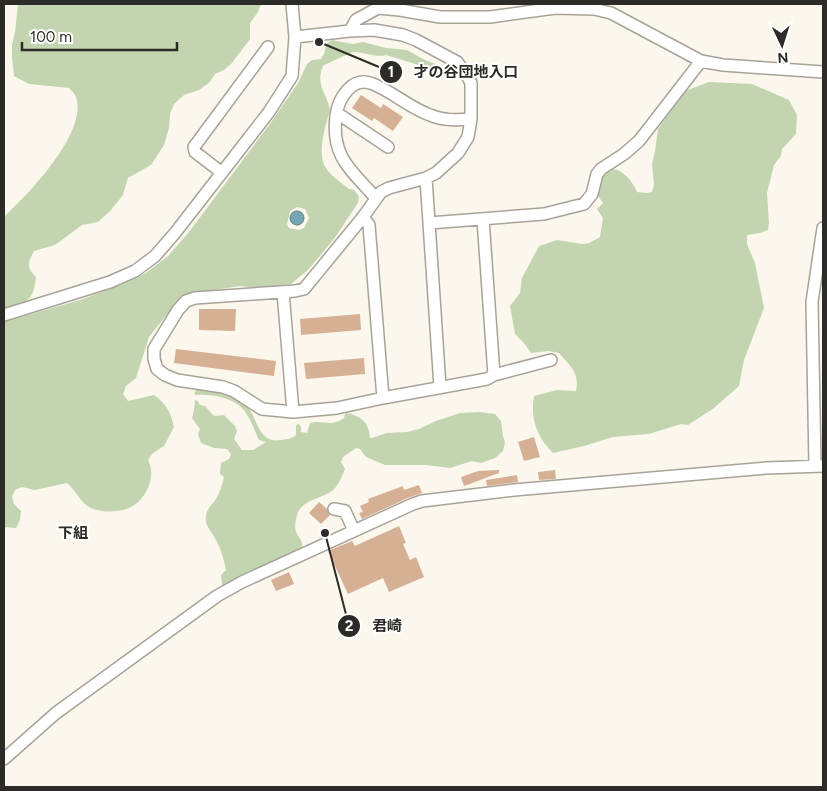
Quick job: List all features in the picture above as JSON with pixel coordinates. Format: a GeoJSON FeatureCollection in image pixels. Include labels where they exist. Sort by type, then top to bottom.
{"type":"FeatureCollection","features":[{"type":"Feature","properties":{"kind":"street"},"geometry":{"type":"LineString","coordinates":[[4,315],[110,282],[135,271],[155,256],[269,112],[292,76],[295,36],[292,4]]}},
{"type":"Feature","properties":{"kind":"street"},"geometry":{"type":"LineString","coordinates":[[350,31],[356,20],[378,8],[440,17],[490,17],[555,8],[587,8],[611,14],[701,61],[723,66],[823,72]]}},
{"type":"Feature","properties":{"kind":"street"},"geometry":{"type":"LineString","coordinates":[[295,36],[350,31],[388,31],[403,34],[457,62],[463,68],[471,83],[471,119],[468,137],[458,153],[446,165],[426,178],[381,192],[363,217],[304,288],[283,292],[195,298],[186,301],[178,310],[154,349],[157,369],[165,376],[177,380],[222,387],[234,391],[262,409],[293,412],[337,408],[487,379],[494,375],[551,360]]}},
{"type":"Feature","properties":{"kind":"street"},"geometry":{"type":"LineString","coordinates":[[221,172],[195,152],[194,147],[268,47]]}},
{"type":"Feature","properties":{"kind":"street"},"geometry":{"type":"LineString","coordinates":[[429,223],[544,214],[584,204],[592,194],[597,174],[601,169],[639,142],[701,61]]}},
{"type":"Feature","properties":{"kind":"street"},"geometry":{"type":"LineString","coordinates":[[376,198],[348,167],[339,153],[335,134],[337,113],[342,98],[349,89],[358,84],[369,83],[429,115],[446,120],[471,119]]}},
{"type":"Feature","properties":{"kind":"street"},"geometry":{"type":"LineString","coordinates":[[337,113],[388,147]]}},
{"type":"Feature","properties":{"kind":"street"},"geometry":{"type":"LineString","coordinates":[[426,178],[440,387]]}},
{"type":"Feature","properties":{"kind":"street"},"geometry":{"type":"LineString","coordinates":[[363,217],[369,225],[383,398]]}},
{"type":"Feature","properties":{"kind":"street"},"geometry":{"type":"LineString","coordinates":[[483,219],[494,375]]}},
{"type":"Feature","properties":{"kind":"street"},"geometry":{"type":"LineString","coordinates":[[4,759],[56,713],[217,596],[242,582],[422,501],[514,490],[766,468],[819,466],[812,302],[823,228]]}},
{"type":"Feature","properties":{"kind":"street"},"geometry":{"type":"LineString","coordinates":[[283,292],[293,412]]}},
{"type":"Feature","properties":{"kind":"street"},"geometry":{"type":"LineString","coordinates":[[334,508],[346,511],[354,531]]}},
{"type":"Feature","properties":{"kind":"green space"},"geometry":{"type":"Polygon","coordinates":[[[18,4],[261,4],[250,23],[250,39],[232,63],[224,70],[215,74],[210,82],[199,90],[184,95],[174,104],[170,114],[169,128],[164,145],[151,165],[128,178],[123,195],[98,222],[82,225],[55,245],[34,251],[29,265],[29,268],[36,277],[33,292],[27,300],[4,309],[4,217],[27,194],[54,162],[73,128],[77,112],[76,97],[69,88],[29,84],[14,76],[12,45],[18,4]]]}},
{"type":"Feature","properties":{"kind":"green space"},"geometry":{"type":"Polygon","coordinates":[[[332,40],[353,44],[363,42],[386,48],[407,50],[450,70],[451,73],[448,74],[386,55],[378,56],[354,52],[323,66],[320,78],[330,110],[324,131],[323,162],[333,176],[349,189],[354,190],[359,196],[358,203],[334,239],[308,270],[291,284],[256,288],[240,286],[189,294],[176,303],[149,337],[136,378],[126,386],[123,394],[128,401],[154,395],[162,401],[167,409],[174,427],[164,446],[153,453],[148,460],[151,473],[148,487],[145,494],[135,505],[120,510],[100,511],[87,506],[67,483],[35,490],[22,487],[15,490],[12,496],[14,504],[21,511],[20,520],[16,528],[4,527],[4,322],[80,300],[124,284],[146,273],[168,256],[189,232],[272,121],[298,83],[307,64],[312,60],[321,59],[326,45],[332,40]],[[297,207],[290,211],[287,224],[289,228],[299,230],[304,228],[309,218],[305,209],[297,207]]]}},
{"type":"Feature","properties":{"kind":"green space"},"geometry":{"type":"Polygon","coordinates":[[[709,82],[752,84],[789,100],[797,115],[796,134],[782,149],[781,156],[774,165],[767,193],[768,230],[747,235],[747,244],[755,263],[764,308],[744,360],[739,386],[714,408],[688,425],[681,424],[649,434],[613,437],[553,453],[543,441],[536,427],[533,412],[534,396],[557,390],[576,391],[577,379],[570,366],[559,353],[549,351],[531,353],[515,334],[510,306],[520,293],[522,278],[539,246],[557,240],[582,244],[589,243],[600,237],[603,218],[597,209],[603,203],[596,193],[601,178],[606,172],[616,170],[622,172],[631,181],[637,192],[652,192],[654,185],[652,164],[658,129],[685,91],[709,82]]]}},
{"type":"Feature","properties":{"kind":"green space"},"geometry":{"type":"Polygon","coordinates":[[[196,390],[222,393],[240,400],[249,409],[262,434],[273,440],[287,439],[296,435],[296,425],[299,424],[301,432],[307,433],[310,423],[339,421],[347,413],[357,416],[364,421],[370,438],[372,438],[387,433],[419,429],[460,413],[479,412],[495,414],[501,421],[505,442],[503,451],[495,458],[481,463],[472,461],[450,468],[426,465],[385,465],[366,457],[360,449],[356,448],[343,457],[341,462],[345,469],[335,488],[304,505],[299,511],[295,527],[302,543],[300,552],[264,565],[226,586],[222,585],[221,575],[226,570],[222,555],[216,540],[207,526],[206,516],[221,488],[224,477],[220,474],[221,463],[229,459],[231,454],[227,449],[214,448],[201,443],[198,434],[200,429],[192,418],[195,400],[200,405],[205,406],[214,416],[224,415],[235,426],[237,431],[234,439],[242,450],[253,450],[266,442],[259,440],[252,423],[237,404],[220,397],[196,395],[194,394],[196,390]]]}},
{"type":"Feature","properties":{"kind":"water"},"geometry":{"type":"Polygon","coordinates":[[[294,211],[300,211],[304,218],[300,225],[294,225],[290,221],[290,215],[294,211]]]}},
{"type":"Feature","properties":{"kind":"building"},"geometry":{"type":"Polygon","coordinates":[[[361,95],[381,108],[383,104],[403,117],[393,131],[374,118],[372,121],[352,108],[361,95]]]}},
{"type":"Feature","properties":{"kind":"building"},"geometry":{"type":"Polygon","coordinates":[[[199,309],[236,309],[235,331],[199,330],[199,309]]]}},
{"type":"Feature","properties":{"kind":"building"},"geometry":{"type":"Polygon","coordinates":[[[360,314],[361,330],[301,335],[300,319],[360,314]]]}},
{"type":"Feature","properties":{"kind":"building"},"geometry":{"type":"Polygon","coordinates":[[[176,349],[276,361],[274,376],[174,363],[176,349]]]}},
{"type":"Feature","properties":{"kind":"building"},"geometry":{"type":"Polygon","coordinates":[[[364,358],[365,374],[306,379],[304,363],[364,358]]]}},
{"type":"Feature","properties":{"kind":"building"},"geometry":{"type":"Polygon","coordinates":[[[534,437],[540,457],[524,461],[518,442],[534,437]]]}},
{"type":"Feature","properties":{"kind":"building"},"geometry":{"type":"Polygon","coordinates":[[[499,470],[499,473],[464,486],[461,477],[478,471],[499,470]]]}},
{"type":"Feature","properties":{"kind":"building"},"geometry":{"type":"Polygon","coordinates":[[[555,470],[556,479],[539,480],[538,472],[555,470]]]}},
{"type":"Feature","properties":{"kind":"building"},"geometry":{"type":"Polygon","coordinates":[[[517,475],[518,482],[487,486],[486,480],[517,475]]]}},
{"type":"Feature","properties":{"kind":"building"},"geometry":{"type":"Polygon","coordinates":[[[419,485],[422,493],[362,519],[359,513],[363,512],[360,506],[369,502],[368,499],[403,486],[404,490],[419,485]]]}},
{"type":"Feature","properties":{"kind":"building"},"geometry":{"type":"Polygon","coordinates":[[[319,502],[327,509],[330,515],[321,524],[309,513],[319,502]]]}},
{"type":"Feature","properties":{"kind":"building"},"geometry":{"type":"Polygon","coordinates":[[[399,526],[406,543],[403,544],[410,560],[416,557],[424,577],[389,592],[383,578],[348,594],[328,551],[352,541],[355,546],[399,526]]]}},
{"type":"Feature","properties":{"kind":"building"},"geometry":{"type":"Polygon","coordinates":[[[289,572],[294,584],[276,591],[271,580],[289,572]]]}},
{"type":"Feature","properties":{"kind":"place","name":"才の谷団地入口"},"geometry":{"type":"Point","coordinates":[319,42]}},
{"type":"Feature","properties":{"kind":"place","name":"君崎"},"geometry":{"type":"Point","coordinates":[325,533]}},
{"type":"Feature","properties":{"kind":"district","name":"下組"},"geometry":{"type":"Point","coordinates":[73,533]}}]}
